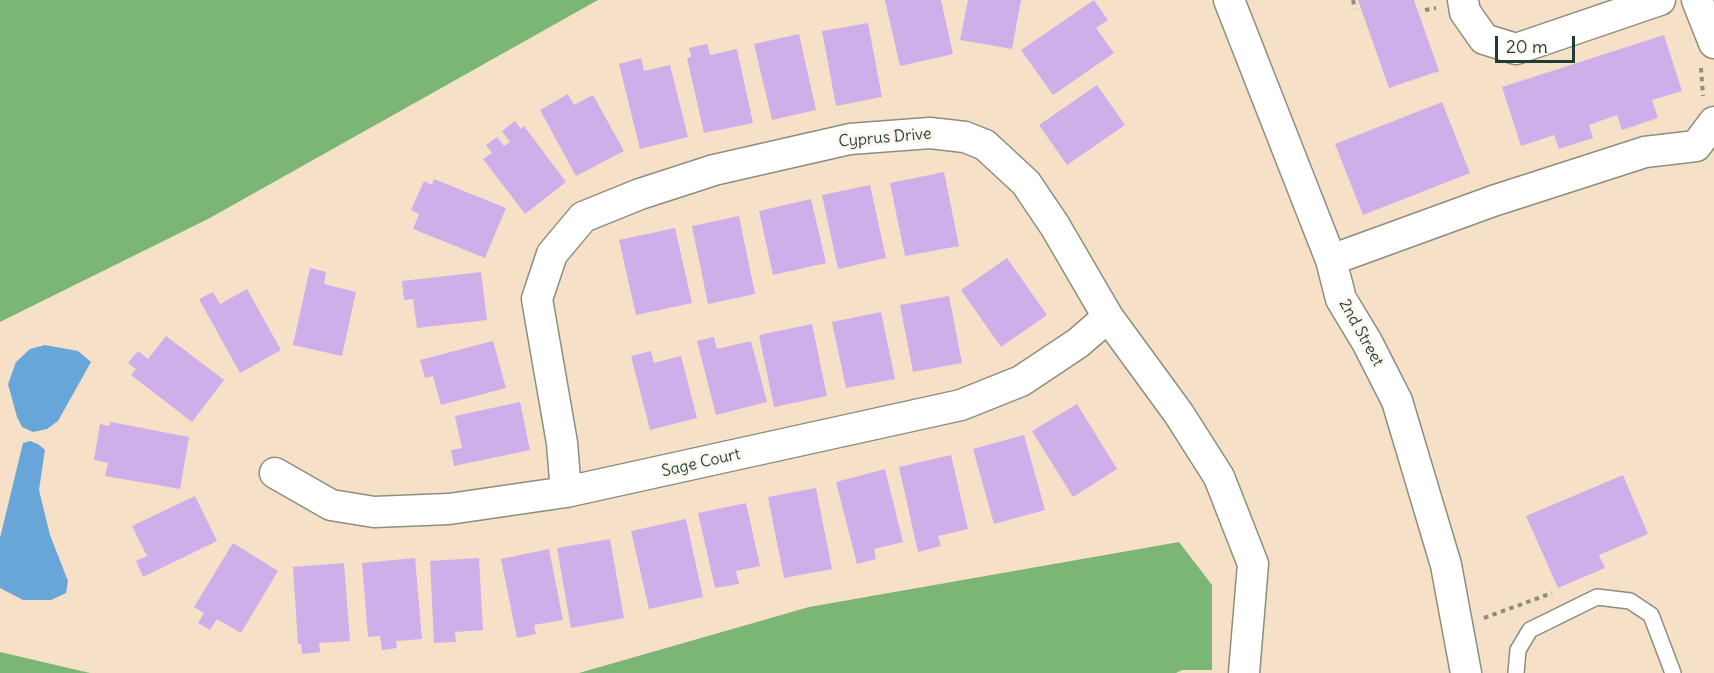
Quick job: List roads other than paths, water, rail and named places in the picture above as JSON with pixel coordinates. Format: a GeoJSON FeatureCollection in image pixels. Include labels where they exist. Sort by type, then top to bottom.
{"type":"FeatureCollection","features":[{"type":"Feature","properties":{"kind":"street","name":"2nd Street"},"geometry":{"type":"LineString","coordinates":[[1229,0],[1331,260],[1341,299],[1368,342],[1397,401],[1446,565],[1466,673]]}},
{"type":"Feature","properties":{"kind":"street"},"geometry":{"type":"LineString","coordinates":[[1463,0],[1465,12],[1484,39],[1516,49],[1660,0]]}},
{"type":"Feature","properties":{"kind":"street"},"geometry":{"type":"LineString","coordinates":[[1697,0],[1707,54]]}},
{"type":"Feature","properties":{"kind":"street"},"geometry":{"type":"LineString","coordinates":[[1331,260],[1493,201],[1645,152],[1705,150],[1707,111]]}},
{"type":"Feature","properties":{"kind":"street","name":"Cyprus Drive"},"geometry":{"type":"LineString","coordinates":[[566,492],[562,443],[537,300],[552,254],[583,217],[650,190],[714,170],[850,139],[930,133],[965,137],[985,145],[1026,183],[1055,226],[1108,317],[1179,414],[1219,477],[1253,564],[1244,673]]}},
{"type":"Feature","properties":{"kind":"street","name":"Sage Court"},"geometry":{"type":"LineString","coordinates":[[275,473],[331,505],[374,512],[449,508],[566,492],[961,405],[1021,381],[1078,344],[1108,317]]}},
{"type":"Feature","properties":{"kind":"lane"},"geometry":{"type":"LineString","coordinates":[[1516,673],[1518,650],[1530,630],[1597,597],[1630,600],[1651,615],[1673,673]]}},
{"type":"Feature","properties":{"kind":"water"},"geometry":{"type":"Polygon","coordinates":[[[45,345],[78,351],[91,362],[58,421],[47,429],[33,432],[22,427],[8,384],[16,362],[30,349],[45,345]]]}},
{"type":"Feature","properties":{"kind":"water"},"geometry":{"type":"Polygon","coordinates":[[[30,441],[45,450],[39,490],[50,535],[68,581],[66,593],[51,600],[23,600],[0,588],[0,538],[23,443],[30,441]]]}}]}
